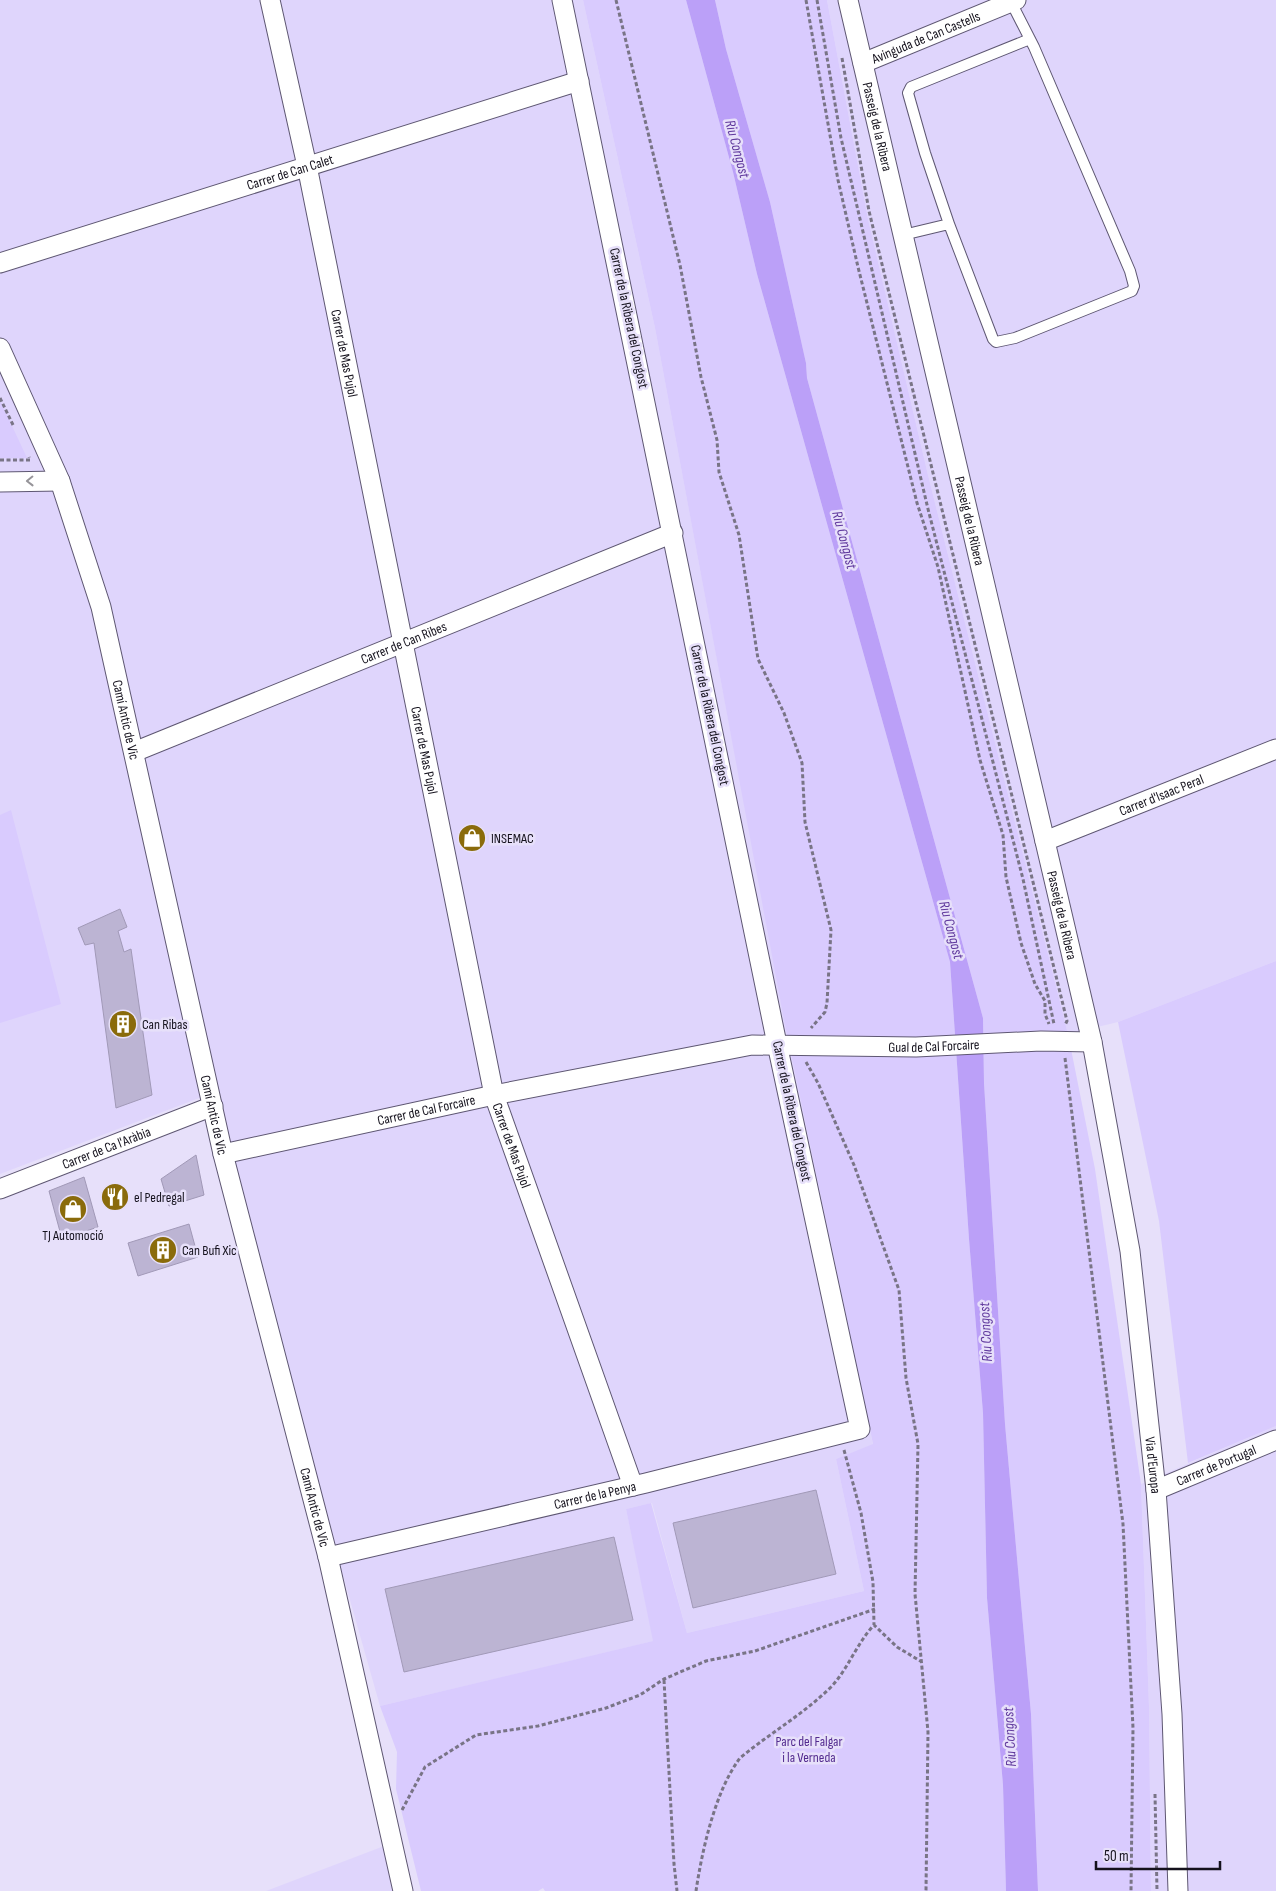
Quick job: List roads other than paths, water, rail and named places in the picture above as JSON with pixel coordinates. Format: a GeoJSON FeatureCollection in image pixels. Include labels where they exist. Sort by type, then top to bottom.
{"type":"FeatureCollection","features":[{"type":"Feature","properties":{"kind":"street","name":"Carrer de Mas Pujol"},"geometry":{"type":"LineString","coordinates":[[270,0],[404,643],[494,1095],[633,1486]]}},
{"type":"Feature","properties":{"kind":"street","name":"Carrer de la Ribera del Congost"},"geometry":{"type":"LineString","coordinates":[[562,0],[673,533],[786,1045],[860,1429]]}},
{"type":"Feature","properties":{"kind":"street","name":"Passeig de la Ribera"},"geometry":{"type":"LineString","coordinates":[[848,0],[1092,1042]]}},
{"type":"Feature","properties":{"kind":"street","name":"Avinguda de Can Castells"},"geometry":{"type":"LineString","coordinates":[[863,64],[1014,1]]}},
{"type":"Feature","properties":{"kind":"street","name":"Carrer de Can Calet"},"geometry":{"type":"LineString","coordinates":[[0,262],[579,81]]}},
{"type":"Feature","properties":{"kind":"street","name":"Camí Antic de Vic"},"geometry":{"type":"LineString","coordinates":[[0,348],[60,481],[101,608],[223,1154],[328,1557],[403,1891]]}},
{"type":"Feature","properties":{"kind":"street"},"geometry":{"type":"LineString","coordinates":[[0,482],[60,481]]}},
{"type":"Feature","properties":{"kind":"street","name":"Carrer de Can Ribes"},"geometry":{"type":"LineString","coordinates":[[134,752],[673,533]]}},
{"type":"Feature","properties":{"kind":"street","name":"Carrer d'Isaac Peral"},"geometry":{"type":"LineString","coordinates":[[1045,840],[1276,749]]}},
{"type":"Feature","properties":{"kind":"street","name":"Gual de Cal Forcaire"},"geometry":{"type":"LineString","coordinates":[[786,1045],[916,1046],[1056,1039],[1092,1042]]}},
{"type":"Feature","properties":{"kind":"street","name":"Via d'Europa"},"geometry":{"type":"LineString","coordinates":[[1092,1042],[1130,1251],[1156,1490],[1172,1714],[1178,1891]]}},
{"type":"Feature","properties":{"kind":"street","name":"Carrer de Cal Forcaire"},"geometry":{"type":"LineString","coordinates":[[223,1154],[494,1095],[752,1045],[786,1045]]}},
{"type":"Feature","properties":{"kind":"street","name":"Carrer de Ca l'Aràbia"},"geometry":{"type":"LineString","coordinates":[[0,1189],[213,1106]]}},
{"type":"Feature","properties":{"kind":"street","name":"Carrer de la Penya"},"geometry":{"type":"LineString","coordinates":[[328,1557],[633,1486],[860,1429]]}},
{"type":"Feature","properties":{"kind":"street","name":"Carrer de Portugal"},"geometry":{"type":"LineString","coordinates":[[1156,1490],[1276,1440]]}},
{"type":"Feature","properties":{"kind":"lane"},"geometry":{"type":"LineString","coordinates":[[1014,1],[1130,271],[1134,286],[1132,291],[1015,338],[996,342],[993,340],[949,224],[920,137],[908,93],[911,87],[1030,39]]}},
{"type":"Feature","properties":{"kind":"lane"},"geometry":{"type":"LineString","coordinates":[[903,235],[949,224]]}},
{"type":"Feature","properties":{"kind":"water","name":"Riu Congost"},"geometry":{"type":"Polygon","coordinates":[[[686,0],[715,0],[726,49],[770,202],[806,363],[807,378],[983,1018],[984,1083],[1005,1424],[1031,1714],[1038,1891],[1006,1891],[1003,1785],[987,1598],[983,1413],[950,962],[757,274],[733,172],[686,0]]]}},
{"type":"Feature","properties":{"kind":"place","name":"INSEMAC"},"geometry":{"type":"Point","coordinates":[472,838]}},
{"type":"Feature","properties":{"kind":"place","name":"Can Ribas"},"geometry":{"type":"Point","coordinates":[123,1024]}},
{"type":"Feature","properties":{"kind":"place","name":"el Pedregal"},"geometry":{"type":"Point","coordinates":[115,1197]}},
{"type":"Feature","properties":{"kind":"place","name":"TJ Automoció"},"geometry":{"type":"Point","coordinates":[73,1209]}},
{"type":"Feature","properties":{"kind":"place","name":"Can Bufi Xic"},"geometry":{"type":"Point","coordinates":[163,1250]}},
{"type":"Feature","properties":{"kind":"park label","name":"Parc del Falgar i la Verneda"},"geometry":{"type":"Point","coordinates":[809,1749]}}]}
